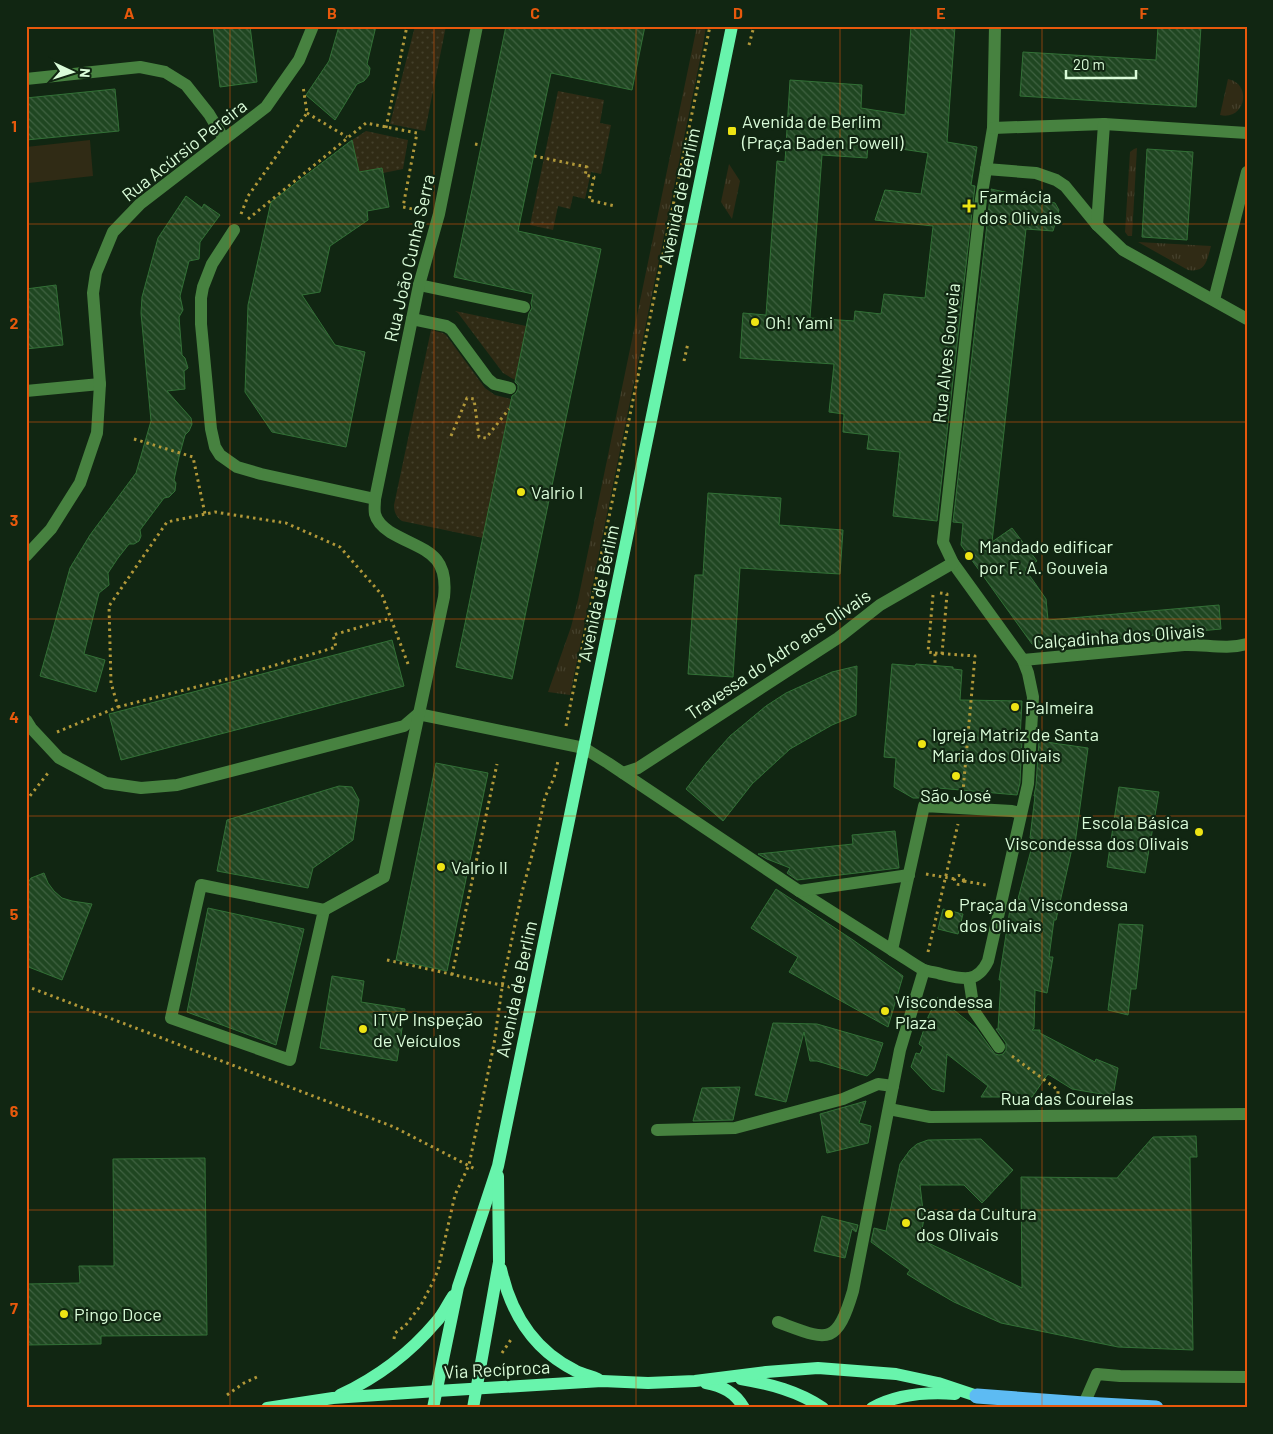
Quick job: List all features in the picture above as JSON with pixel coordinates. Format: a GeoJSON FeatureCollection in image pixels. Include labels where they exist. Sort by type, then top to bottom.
{"type":"FeatureCollection","features":[{"type":"Feature","properties":{"kind":"highway"},"geometry":{"type":"LineString","coordinates":[[977,1396],[1156,1408]]}},
{"type":"Feature","properties":{"kind":"main road","name":"Avenida de Berlim"},"geometry":{"type":"LineString","coordinates":[[433,1408],[458,1288],[498,1166],[732,26]]}},
{"type":"Feature","properties":{"kind":"main road","name":"Avenida de Berlim"},"geometry":{"type":"LineString","coordinates":[[473,1408],[499,1262],[498,1166]]}},
{"type":"Feature","properties":{"kind":"main road"},"geometry":{"type":"LineString","coordinates":[[499,1262],[513,1308],[525,1329],[555,1358],[576,1371],[602,1381]]}},
{"type":"Feature","properties":{"kind":"main road"},"geometry":{"type":"LineString","coordinates":[[333,1398],[379,1374],[414,1346],[437,1321],[458,1288]]}},
{"type":"Feature","properties":{"kind":"main road","name":"Via Recíproca"},"geometry":{"type":"LineString","coordinates":[[270,1407],[333,1398],[602,1381],[648,1383],[695,1381],[818,1368],[896,1374],[977,1396]]}},
{"type":"Feature","properties":{"kind":"main road"},"geometry":{"type":"LineString","coordinates":[[731,1377],[790,1391],[823,1408]]}},
{"type":"Feature","properties":{"kind":"main road"},"geometry":{"type":"LineString","coordinates":[[695,1381],[721,1386],[731,1392],[744,1408]]}},
{"type":"Feature","properties":{"kind":"main road"},"geometry":{"type":"LineString","coordinates":[[872,1408],[895,1399],[919,1394],[939,1393],[977,1396]]}},
{"type":"Feature","properties":{"kind":"street","name":"Rua Acúrsio Pereira"},"geometry":{"type":"LineString","coordinates":[[26,556],[51,529],[80,483],[96,433],[100,384],[93,293],[96,273],[113,232],[140,204],[266,107],[299,60],[313,26]]}},
{"type":"Feature","properties":{"kind":"street","name":"Rua João Cunha Serra"},"geometry":{"type":"LineString","coordinates":[[375,499],[419,285],[439,214],[477,26]]}},
{"type":"Feature","properties":{"kind":"street","name":"Rua Alves Gouveia"},"geometry":{"type":"LineString","coordinates":[[995,26],[992,128],[981,199],[943,542],[948,566],[1023,660]]}},
{"type":"Feature","properties":{"kind":"street"},"geometry":{"type":"LineString","coordinates":[[26,80],[140,67],[165,72],[186,85],[209,114],[224,139]]}},
{"type":"Feature","properties":{"kind":"street"},"geometry":{"type":"LineString","coordinates":[[1097,225],[1104,124]]}},
{"type":"Feature","properties":{"kind":"street"},"geometry":{"type":"LineString","coordinates":[[992,128],[1104,124],[1247,134]]}},
{"type":"Feature","properties":{"kind":"street"},"geometry":{"type":"LineString","coordinates":[[986,169],[1036,173],[1056,180],[1066,186],[1097,225],[1123,250],[1247,319]]}},
{"type":"Feature","properties":{"kind":"street"},"geometry":{"type":"LineString","coordinates":[[1214,300],[1247,172]]}},
{"type":"Feature","properties":{"kind":"street"},"geometry":{"type":"LineString","coordinates":[[234,230],[212,264],[201,298],[201,324],[211,429],[215,447],[220,455],[237,467],[375,499],[378,521],[394,534],[430,553],[441,567],[445,585],[384,877],[324,910],[201,885],[171,1018],[290,1060],[324,910]]}},
{"type":"Feature","properties":{"kind":"street"},"geometry":{"type":"LineString","coordinates":[[419,285],[524,307]]}},
{"type":"Feature","properties":{"kind":"street"},"geometry":{"type":"LineString","coordinates":[[412,319],[446,326],[451,329],[488,379],[494,384],[510,388]]}},
{"type":"Feature","properties":{"kind":"street"},"geometry":{"type":"LineString","coordinates":[[26,391],[100,384]]}},
{"type":"Feature","properties":{"kind":"street","name":"Travessa do Adro aos Olivais"},"geometry":{"type":"LineString","coordinates":[[623,773],[638,768],[838,638],[880,605],[948,566]]}},
{"type":"Feature","properties":{"kind":"street","name":"Calçadinha dos Olivais"},"geometry":{"type":"LineString","coordinates":[[1023,660],[1194,644],[1228,647],[1247,644]]}},
{"type":"Feature","properties":{"kind":"street"},"geometry":{"type":"LineString","coordinates":[[418,714],[584,748],[799,891],[924,970],[960,978],[969,978],[978,975],[984,969],[988,960],[1028,784],[1033,707],[1032,688],[1023,660]]}},
{"type":"Feature","properties":{"kind":"street"},"geometry":{"type":"LineString","coordinates":[[26,720],[59,758],[106,783],[140,788],[177,785],[404,726],[418,714]]}},
{"type":"Feature","properties":{"kind":"street"},"geometry":{"type":"LineString","coordinates":[[892,950],[924,806],[1021,813]]}},
{"type":"Feature","properties":{"kind":"street"},"geometry":{"type":"LineString","coordinates":[[799,891],[909,875]]}},
{"type":"Feature","properties":{"kind":"street"},"geometry":{"type":"LineString","coordinates":[[778,1322],[816,1336],[825,1336],[832,1334],[841,1324],[847,1313],[853,1291],[900,1050],[924,970]]}},
{"type":"Feature","properties":{"kind":"street"},"geometry":{"type":"LineString","coordinates":[[969,978],[974,1011],[999,1047]]}},
{"type":"Feature","properties":{"kind":"street"},"geometry":{"type":"LineString","coordinates":[[657,1130],[735,1128],[842,1099],[878,1084],[893,1086]]}},
{"type":"Feature","properties":{"kind":"street","name":"Rua das Courelas"},"geometry":{"type":"LineString","coordinates":[[889,1108],[930,1117],[1247,1114]]}},
{"type":"Feature","properties":{"kind":"street"},"geometry":{"type":"LineString","coordinates":[[1084,1404],[1097,1374],[1120,1376],[1247,1377]]}},
{"type":"Feature","properties":{"kind":"path"},"geometry":{"type":"LineString","coordinates":[[386,128],[407,26]]}},
{"type":"Feature","properties":{"kind":"path"},"geometry":{"type":"LineString","coordinates":[[568,715],[574,696],[710,26]]}},
{"type":"Feature","properties":{"kind":"path"},"geometry":{"type":"LineString","coordinates":[[749,45],[754,26]]}},
{"type":"Feature","properties":{"kind":"path"},"geometry":{"type":"LineString","coordinates":[[248,196],[307,113],[347,137]]}},
{"type":"Feature","properties":{"kind":"path"},"geometry":{"type":"LineString","coordinates":[[234,230],[366,123],[417,133],[403,207],[439,214]]}},
{"type":"Feature","properties":{"kind":"path"},"geometry":{"type":"LineString","coordinates":[[475,144],[481,145]]}},
{"type":"Feature","properties":{"kind":"path"},"geometry":{"type":"LineString","coordinates":[[534,156],[587,167],[585,175],[594,177],[589,200],[615,206]]}},
{"type":"Feature","properties":{"kind":"path"},"geometry":{"type":"LineString","coordinates":[[684,361],[688,343]]}},
{"type":"Feature","properties":{"kind":"path"},"geometry":{"type":"LineString","coordinates":[[451,436],[467,398],[474,399],[479,437],[486,438],[509,409]]}},
{"type":"Feature","properties":{"kind":"path"},"geometry":{"type":"LineString","coordinates":[[134,439],[193,457],[205,514]]}},
{"type":"Feature","properties":{"kind":"path"},"geometry":{"type":"LineString","coordinates":[[118,706],[111,683],[109,606],[166,522],[215,512],[286,523],[340,547],[382,595],[408,664]]}},
{"type":"Feature","properties":{"kind":"path"},"geometry":{"type":"LineString","coordinates":[[940,593],[948,566]]}},
{"type":"Feature","properties":{"kind":"path"},"geometry":{"type":"LineString","coordinates":[[924,970],[962,808],[975,656],[942,654],[928,652],[934,593],[947,594],[942,654]]}},
{"type":"Feature","properties":{"kind":"path"},"geometry":{"type":"LineString","coordinates":[[52,734],[118,706],[239,676],[336,647],[333,635],[390,618]]}},
{"type":"Feature","properties":{"kind":"path"},"geometry":{"type":"LineString","coordinates":[[935,666],[936,653]]}},
{"type":"Feature","properties":{"kind":"path"},"geometry":{"type":"LineString","coordinates":[[26,801],[59,758]]}},
{"type":"Feature","properties":{"kind":"path"},"geometry":{"type":"LineString","coordinates":[[957,760],[966,760]]}},
{"type":"Feature","properties":{"kind":"path"},"geometry":{"type":"LineString","coordinates":[[452,974],[497,764]]}},
{"type":"Feature","properties":{"kind":"path"},"geometry":{"type":"LineString","coordinates":[[394,1340],[395,1333],[414,1316],[428,1294],[438,1270],[455,1195],[469,1166],[494,1044],[502,986],[522,892],[545,797],[554,778]]}},
{"type":"Feature","properties":{"kind":"path"},"geometry":{"type":"LineString","coordinates":[[949,878],[955,879],[957,876],[961,876],[964,881],[969,882]]}},
{"type":"Feature","properties":{"kind":"path"},"geometry":{"type":"LineString","coordinates":[[386,960],[514,988]]}},
{"type":"Feature","properties":{"kind":"path"},"geometry":{"type":"LineString","coordinates":[[26,986],[394,1127],[477,1170]]}},
{"type":"Feature","properties":{"kind":"path"},"geometry":{"type":"LineString","coordinates":[[999,1047],[1058,1090],[1058,1116]]}},
{"type":"Feature","properties":{"kind":"path"},"geometry":{"type":"LineString","coordinates":[[502,1353],[514,1335]]}},
{"type":"Feature","properties":{"kind":"path"},"geometry":{"type":"LineString","coordinates":[[228,1395],[244,1383],[259,1376]]}},
{"type":"Feature","properties":{"kind":"green space"},"geometry":{"type":"Polygon","coordinates":[[[415,26],[446,26],[425,131],[390,124],[415,26]]]}},
{"type":"Feature","properties":{"kind":"green space"},"geometry":{"type":"Polygon","coordinates":[[[697,26],[706,26],[703,45],[570,695],[548,692],[571,627],[578,600],[697,26]]]}},
{"type":"Feature","properties":{"kind":"green space"},"geometry":{"type":"Polygon","coordinates":[[[1228,79],[1236,82],[1241,88],[1243,101],[1235,113],[1220,115],[1228,79]]]}},
{"type":"Feature","properties":{"kind":"green space"},"geometry":{"type":"Polygon","coordinates":[[[558,91],[604,100],[600,123],[611,125],[601,174],[591,172],[585,199],[573,196],[570,209],[558,206],[553,230],[530,225],[558,91]]]}},
{"type":"Feature","properties":{"kind":"green space"},"geometry":{"type":"Polygon","coordinates":[[[366,131],[408,140],[403,169],[383,173],[381,168],[359,172],[352,140],[366,131]]]}},
{"type":"Feature","properties":{"kind":"green space"},"geometry":{"type":"Polygon","coordinates":[[[90,140],[93,176],[29,183],[26,147],[90,140]]]}},
{"type":"Feature","properties":{"kind":"green space"},"geometry":{"type":"Polygon","coordinates":[[[1137,148],[1132,236],[1128,236],[1125,232],[1130,152],[1137,148]]]}},
{"type":"Feature","properties":{"kind":"green space"},"geometry":{"type":"Polygon","coordinates":[[[729,164],[740,181],[732,219],[721,202],[729,164]]]}},
{"type":"Feature","properties":{"kind":"green space"},"geometry":{"type":"Polygon","coordinates":[[[1138,242],[1211,246],[1205,264],[1199,269],[1188,270],[1138,242]]]}},
{"type":"Feature","properties":{"kind":"green space"},"geometry":{"type":"Polygon","coordinates":[[[455,311],[526,326],[515,380],[503,373],[455,311]]]}},
{"type":"Feature","properties":{"kind":"green space"},"geometry":{"type":"Polygon","coordinates":[[[431,330],[446,335],[485,388],[495,395],[511,399],[483,538],[402,521],[395,512],[394,505],[431,330]]]}},
{"type":"Feature","properties":{"kind":"building"},"geometry":{"type":"Polygon","coordinates":[[[213,26],[250,26],[257,82],[220,87],[213,26]]]}},
{"type":"Feature","properties":{"kind":"building"},"geometry":{"type":"Polygon","coordinates":[[[339,26],[376,26],[367,64],[370,68],[369,75],[364,81],[357,84],[335,120],[306,95],[329,61],[339,26]]]}},
{"type":"Feature","properties":{"kind":"building"},"geometry":{"type":"Polygon","coordinates":[[[506,26],[645,26],[632,90],[551,73],[518,231],[601,249],[512,679],[456,667],[512,396],[518,389],[518,385],[515,382],[529,313],[532,308],[533,294],[454,277],[506,26]]]}},
{"type":"Feature","properties":{"kind":"building"},"geometry":{"type":"Polygon","coordinates":[[[911,26],[955,26],[947,142],[977,147],[971,185],[975,186],[937,521],[893,516],[900,452],[867,449],[869,435],[843,432],[844,414],[829,412],[834,364],[740,358],[743,313],[766,315],[777,161],[785,162],[790,80],[862,85],[861,108],[905,115],[911,26]],[[868,144],[867,158],[822,155],[810,318],[854,321],[855,311],[881,314],[884,294],[925,298],[933,226],[875,220],[885,190],[921,194],[928,153],[868,144]]]}},
{"type":"Feature","properties":{"kind":"building"},"geometry":{"type":"Polygon","coordinates":[[[1158,26],[1201,26],[1196,107],[1020,96],[1023,52],[1156,60],[1158,26]]]}},
{"type":"Feature","properties":{"kind":"building"},"geometry":{"type":"Polygon","coordinates":[[[115,89],[119,131],[26,140],[26,98],[115,89]]]}},
{"type":"Feature","properties":{"kind":"building"},"geometry":{"type":"Polygon","coordinates":[[[352,140],[359,172],[382,168],[389,207],[367,211],[368,220],[330,246],[320,292],[302,295],[335,345],[365,352],[346,447],[272,432],[245,392],[248,305],[271,202],[352,140]]]}},
{"type":"Feature","properties":{"kind":"building"},"geometry":{"type":"Polygon","coordinates":[[[1147,149],[1193,152],[1187,240],[1142,237],[1147,149]]]}},
{"type":"Feature","properties":{"kind":"building"},"geometry":{"type":"Polygon","coordinates":[[[991,189],[1055,203],[1059,210],[1053,231],[1026,229],[992,542],[1012,528],[1037,561],[1025,569],[1046,599],[1048,620],[1219,605],[1221,629],[1039,646],[1032,644],[961,545],[963,523],[953,522],[991,189]]]}},
{"type":"Feature","properties":{"kind":"building"},"geometry":{"type":"Polygon","coordinates":[[[186,196],[202,208],[204,204],[220,215],[200,242],[199,259],[189,261],[180,296],[183,310],[179,317],[182,355],[188,368],[184,371],[185,389],[167,391],[191,418],[192,424],[185,435],[179,457],[174,480],[176,483],[175,491],[169,497],[164,498],[140,530],[141,536],[139,541],[129,544],[118,558],[108,573],[109,585],[99,593],[84,654],[105,660],[96,692],[40,676],[70,568],[90,535],[136,473],[151,421],[141,313],[142,297],[158,238],[186,196]]]}},
{"type":"Feature","properties":{"kind":"building"},"geometry":{"type":"Polygon","coordinates":[[[56,285],[63,345],[26,349],[26,289],[56,285]]]}},
{"type":"Feature","properties":{"kind":"building"},"geometry":{"type":"Polygon","coordinates":[[[708,493],[781,498],[779,525],[843,530],[840,574],[740,568],[733,677],[688,674],[695,575],[703,575],[708,493]]]}},
{"type":"Feature","properties":{"kind":"building"},"geometry":{"type":"Polygon","coordinates":[[[392,640],[404,686],[121,760],[109,714],[392,640]]]}},
{"type":"Feature","properties":{"kind":"building"},"geometry":{"type":"Polygon","coordinates":[[[892,664],[953,667],[953,669],[962,670],[960,700],[1022,701],[1020,783],[1017,795],[938,788],[937,799],[913,798],[894,787],[896,758],[884,757],[892,664]]]}},
{"type":"Feature","properties":{"kind":"building"},"geometry":{"type":"Polygon","coordinates":[[[857,666],[856,715],[832,725],[790,749],[752,784],[723,821],[686,789],[730,736],[766,706],[786,693],[832,672],[857,666]]]}},
{"type":"Feature","properties":{"kind":"building"},"geometry":{"type":"Polygon","coordinates":[[[1039,741],[1088,748],[1075,844],[1073,844],[1056,920],[1054,920],[1049,957],[1053,957],[1047,993],[1035,990],[1034,1028],[1032,1030],[1040,1030],[1040,1033],[1095,1062],[1096,1059],[1118,1068],[1113,1096],[1072,1089],[1048,1074],[1032,1097],[981,1097],[988,1086],[947,1054],[944,1092],[932,1089],[911,1067],[916,1053],[920,1054],[923,1047],[919,1044],[928,1017],[938,997],[976,1028],[995,1054],[1003,1054],[1006,1050],[1006,1043],[996,1029],[998,1029],[1001,980],[999,980],[1010,909],[1015,910],[1034,839],[1030,838],[1039,741]]]}},
{"type":"Feature","properties":{"kind":"building","name":"Valrio II"},"geometry":{"type":"Polygon","coordinates":[[[436,763],[488,773],[447,971],[396,960],[436,763]]]}},
{"type":"Feature","properties":{"kind":"building"},"geometry":{"type":"Polygon","coordinates":[[[339,786],[352,787],[359,800],[353,840],[313,868],[308,888],[217,871],[227,820],[339,786]]]}},
{"type":"Feature","properties":{"kind":"building"},"geometry":{"type":"Polygon","coordinates":[[[1119,787],[1159,792],[1145,873],[1107,867],[1119,787]]]}},
{"type":"Feature","properties":{"kind":"building"},"geometry":{"type":"Polygon","coordinates":[[[895,831],[899,868],[797,880],[787,873],[790,868],[758,854],[853,844],[852,835],[895,831]]]}},
{"type":"Feature","properties":{"kind":"building"},"geometry":{"type":"Polygon","coordinates":[[[44,873],[48,883],[62,898],[92,904],[62,980],[26,966],[26,886],[31,878],[44,873]]]}},
{"type":"Feature","properties":{"kind":"building"},"geometry":{"type":"Polygon","coordinates":[[[776,889],[903,976],[888,1027],[789,972],[798,957],[751,928],[776,889]]]}},
{"type":"Feature","properties":{"kind":"building"},"geometry":{"type":"Polygon","coordinates":[[[208,908],[304,929],[276,1045],[187,1012],[208,908]]]}},
{"type":"Feature","properties":{"kind":"building"},"geometry":{"type":"Polygon","coordinates":[[[943,909],[963,914],[958,934],[938,929],[943,909]]]}},
{"type":"Feature","properties":{"kind":"building"},"geometry":{"type":"Polygon","coordinates":[[[1119,924],[1143,925],[1136,989],[1131,989],[1128,1015],[1108,1010],[1119,924]]]}},
{"type":"Feature","properties":{"kind":"building","name":"ITVP Inspeção de Veículos"},"geometry":{"type":"Polygon","coordinates":[[[332,976],[364,981],[361,1002],[405,1009],[397,1061],[320,1048],[332,976]]]}},
{"type":"Feature","properties":{"kind":"building"},"geometry":{"type":"Polygon","coordinates":[[[773,1023],[817,1024],[883,1043],[874,1070],[867,1076],[817,1061],[810,1061],[804,1032],[786,1102],[755,1095],[773,1023]]]}},
{"type":"Feature","properties":{"kind":"building"},"geometry":{"type":"Polygon","coordinates":[[[740,1087],[733,1120],[693,1121],[702,1088],[740,1087]]]}},
{"type":"Feature","properties":{"kind":"building"},"geometry":{"type":"Polygon","coordinates":[[[866,1101],[859,1123],[871,1126],[868,1143],[827,1153],[820,1114],[866,1101]]]}},
{"type":"Feature","properties":{"kind":"building"},"geometry":{"type":"Polygon","coordinates":[[[1196,1136],[1197,1157],[1190,1157],[1193,1350],[1118,1347],[1001,1323],[954,1302],[923,1284],[907,1274],[910,1270],[871,1242],[874,1228],[886,1231],[900,1164],[910,1150],[917,1144],[928,1140],[981,1139],[1013,1170],[982,1203],[964,1185],[920,1185],[924,1219],[920,1239],[1022,1288],[1021,1177],[1117,1178],[1153,1137],[1196,1136]]]}},
{"type":"Feature","properties":{"kind":"building"},"geometry":{"type":"Polygon","coordinates":[[[205,1158],[207,1335],[101,1336],[101,1344],[26,1345],[26,1284],[80,1283],[79,1266],[114,1266],[113,1159],[205,1158]]]}},
{"type":"Feature","properties":{"kind":"building"},"geometry":{"type":"Polygon","coordinates":[[[822,1216],[858,1225],[856,1232],[852,1229],[845,1258],[814,1251],[822,1216]]]}},
{"type":"Feature","properties":{"kind":"place","name":"Avenida de Berlim (Praça Baden Powell)"},"geometry":{"type":"Point","coordinates":[732,131]}},
{"type":"Feature","properties":{"kind":"place","name":"Farmácia dos Olivais"},"geometry":{"type":"Point","coordinates":[969,206]}},
{"type":"Feature","properties":{"kind":"place","name":"Oh! Yami"},"geometry":{"type":"Point","coordinates":[755,322]}},
{"type":"Feature","properties":{"kind":"place","name":"Valrio I"},"geometry":{"type":"Point","coordinates":[521,492]}},
{"type":"Feature","properties":{"kind":"place","name":"Mandado edificar por F. A. Gouveia"},"geometry":{"type":"Point","coordinates":[969,556]}},
{"type":"Feature","properties":{"kind":"place","name":"Palmeira"},"geometry":{"type":"Point","coordinates":[1015,707]}},
{"type":"Feature","properties":{"kind":"place","name":"Igreja Matriz de Santa Maria dos Olivais"},"geometry":{"type":"Point","coordinates":[922,744]}},
{"type":"Feature","properties":{"kind":"place","name":"São José"},"geometry":{"type":"Point","coordinates":[956,776]}},
{"type":"Feature","properties":{"kind":"place","name":"Escola Básica Viscondessa dos Olivais"},"geometry":{"type":"Point","coordinates":[1199,832]}},
{"type":"Feature","properties":{"kind":"place","name":"Valrio II"},"geometry":{"type":"Point","coordinates":[441,867]}},
{"type":"Feature","properties":{"kind":"place","name":"Praça da Viscondessa dos Olivais"},"geometry":{"type":"Point","coordinates":[949,914]}},
{"type":"Feature","properties":{"kind":"place","name":"Viscondessa Plaza"},"geometry":{"type":"Point","coordinates":[885,1011]}},
{"type":"Feature","properties":{"kind":"place","name":"ITVP Inspeção de Veículos"},"geometry":{"type":"Point","coordinates":[363,1029]}},
{"type":"Feature","properties":{"kind":"place","name":"Casa da Cultura dos Olivais"},"geometry":{"type":"Point","coordinates":[906,1223]}},
{"type":"Feature","properties":{"kind":"place","name":"Pingo Doce"},"geometry":{"type":"Point","coordinates":[64,1314]}}]}
